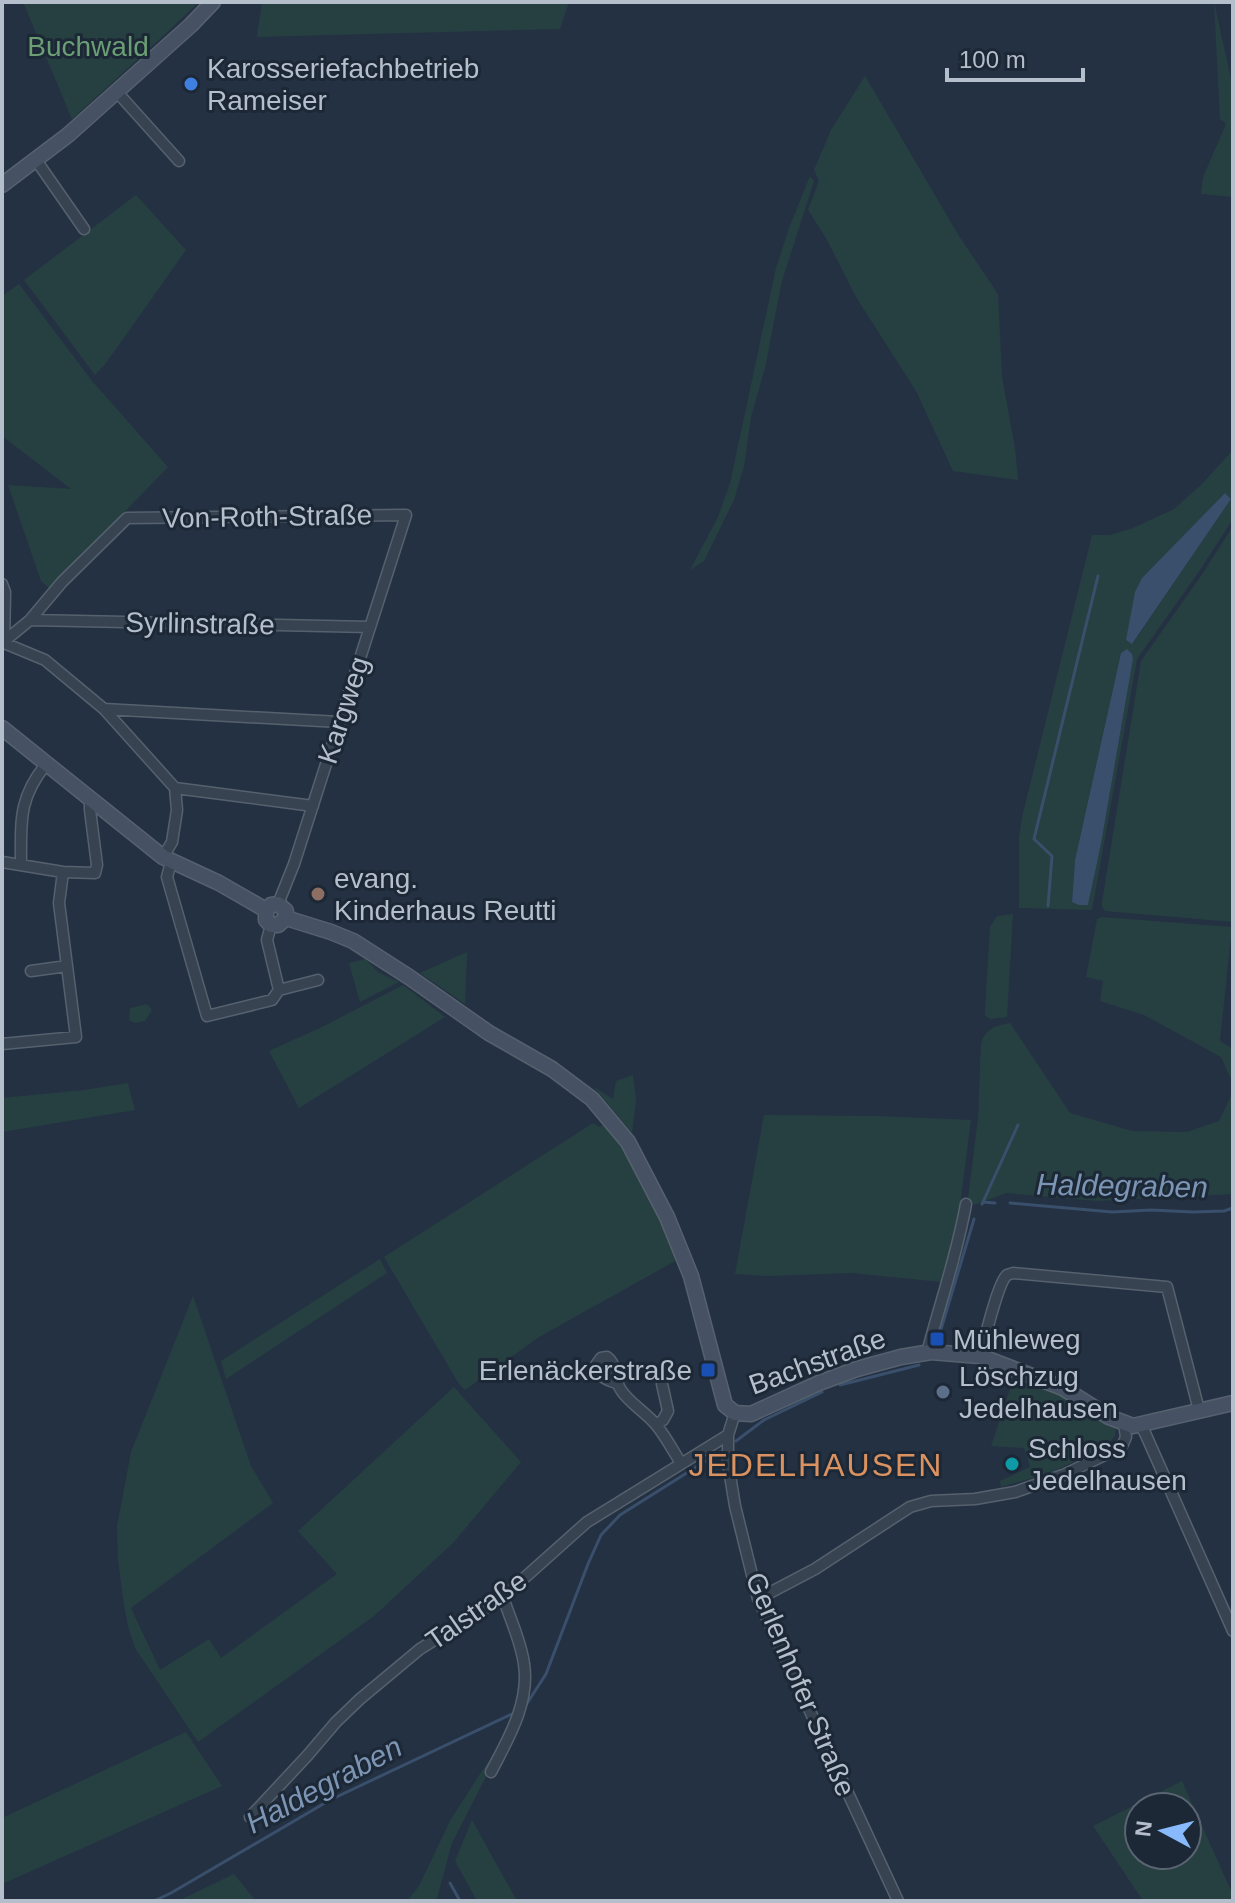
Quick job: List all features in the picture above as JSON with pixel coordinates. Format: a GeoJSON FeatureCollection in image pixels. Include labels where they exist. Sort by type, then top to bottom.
{"type":"FeatureCollection","features":[{"type":"Feature","properties":{"kind":"street"},"geometry":{"type":"LineString","coordinates":[[2,185],[68,135],[213,2]]}},
{"type":"Feature","properties":{"kind":"street"},"geometry":{"type":"LineString","coordinates":[[117,92],[179,161]]}},
{"type":"Feature","properties":{"kind":"street"},"geometry":{"type":"LineString","coordinates":[[36,160],[84,229]]}},
{"type":"Feature","properties":{"kind":"street","name":"Von-Roth-Straße"},"geometry":{"type":"LineString","coordinates":[[30,620],[62,582],[127,518],[406,515]]}},
{"type":"Feature","properties":{"kind":"street","name":"Kargweg"},"geometry":{"type":"LineString","coordinates":[[272,907],[294,864],[406,515]]}},
{"type":"Feature","properties":{"kind":"street"},"geometry":{"type":"LineString","coordinates":[[2,584],[5,592],[3,643]]}},
{"type":"Feature","properties":{"kind":"street"},"geometry":{"type":"LineString","coordinates":[[3,643],[30,620]]}},
{"type":"Feature","properties":{"kind":"street","name":"Syrlinstraße"},"geometry":{"type":"LineString","coordinates":[[30,620],[370,627]]}},
{"type":"Feature","properties":{"kind":"street"},"geometry":{"type":"LineString","coordinates":[[3,643],[45,660],[104,709],[175,788],[177,810],[167,860],[167,877],[207,1016],[272,1000],[279,990],[318,980]]}},
{"type":"Feature","properties":{"kind":"street"},"geometry":{"type":"LineString","coordinates":[[104,709],[339,722]]}},
{"type":"Feature","properties":{"kind":"street"},"geometry":{"type":"LineString","coordinates":[[2,728],[167,860],[286,911],[286,918],[281,924],[271,925]]}},
{"type":"Feature","properties":{"kind":"street"},"geometry":{"type":"LineString","coordinates":[[21,865],[21,820],[25,801],[34,778],[47,763]]}},
{"type":"Feature","properties":{"kind":"street"},"geometry":{"type":"LineString","coordinates":[[175,788],[313,806]]}},
{"type":"Feature","properties":{"kind":"street"},"geometry":{"type":"LineString","coordinates":[[2,862],[63,872],[95,873],[97,865],[90,798]]}},
{"type":"Feature","properties":{"kind":"street"},"geometry":{"type":"LineString","coordinates":[[2,1044],[76,1037],[59,903],[63,872]]}},
{"type":"Feature","properties":{"kind":"street"},"geometry":{"type":"LineString","coordinates":[[271,925],[266,920],[272,907]]}},
{"type":"Feature","properties":{"kind":"street"},"geometry":{"type":"LineString","coordinates":[[286,918],[353,941],[489,1033],[552,1069],[592,1099],[628,1142],[667,1217],[691,1276],[725,1405],[735,1413]]}},
{"type":"Feature","properties":{"kind":"street"},"geometry":{"type":"LineString","coordinates":[[271,925],[267,940],[279,990]]}},
{"type":"Feature","properties":{"kind":"street"},"geometry":{"type":"LineString","coordinates":[[31,971],[67,966]]}},
{"type":"Feature","properties":{"kind":"street"},"geometry":{"type":"LineString","coordinates":[[927,1353],[960,1237],[966,1204]]}},
{"type":"Feature","properties":{"kind":"street"},"geometry":{"type":"LineString","coordinates":[[980,1356],[1001,1285],[1007,1275],[1013,1273],[1167,1287],[1199,1410]]}},
{"type":"Feature","properties":{"kind":"street","name":"Bachstraße"},"geometry":{"type":"LineString","coordinates":[[735,1413],[751,1414],[857,1369],[927,1353],[980,1356],[1063,1388],[1109,1417],[1132,1425]]}},
{"type":"Feature","properties":{"kind":"street"},"geometry":{"type":"LineString","coordinates":[[616,1383],[625,1396],[656,1425],[681,1463]]}},
{"type":"Feature","properties":{"kind":"street"},"geometry":{"type":"LineString","coordinates":[[656,1425],[668,1411],[662,1384]]}},
{"type":"Feature","properties":{"kind":"street"},"geometry":{"type":"LineString","coordinates":[[1132,1425],[1233,1403]]}},
{"type":"Feature","properties":{"kind":"street","name":"Gerlenhofer Straße"},"geometry":{"type":"LineString","coordinates":[[735,1413],[728,1435],[728,1463],[735,1506],[758,1599],[898,1901]]}},
{"type":"Feature","properties":{"kind":"street"},"geometry":{"type":"LineString","coordinates":[[758,1599],[815,1569],[910,1507],[931,1501],[975,1499],[1015,1492],[1084,1466],[1123,1444],[1132,1425]]}},
{"type":"Feature","properties":{"kind":"street"},"geometry":{"type":"LineString","coordinates":[[1132,1425],[1150,1443],[1233,1631]]}},
{"type":"Feature","properties":{"kind":"street","name":"Talstraße"},"geometry":{"type":"LineString","coordinates":[[250,1817],[336,1722],[420,1649],[503,1597],[587,1522],[728,1435]]}},
{"type":"Feature","properties":{"kind":"street"},"geometry":{"type":"LineString","coordinates":[[491,1772],[518,1720],[525,1684],[525,1666],[503,1597]]}},
{"type":"Feature","properties":{"kind":"green space","name":"Buchwald"},"geometry":{"type":"Polygon","coordinates":[[[23,2],[199,2],[72,119],[23,2]]]}},
{"type":"Feature","properties":{"kind":"green space"},"geometry":{"type":"Polygon","coordinates":[[[262,2],[569,2],[560,29],[257,37],[262,2]]]}},
{"type":"Feature","properties":{"kind":"green space"},"geometry":{"type":"Polygon","coordinates":[[[1214,2],[1233,88],[1233,197],[1201,194],[1203,177],[1226,124],[1220,119],[1214,2]]]}},
{"type":"Feature","properties":{"kind":"green space"},"geometry":{"type":"Polygon","coordinates":[[[865,76],[959,236],[998,294],[1002,377],[1018,480],[953,471],[916,391],[856,297],[808,210],[819,181],[814,170],[831,130],[865,76]]]}},
{"type":"Feature","properties":{"kind":"green space"},"geometry":{"type":"Polygon","coordinates":[[[810,176],[814,181],[782,281],[765,368],[751,417],[744,466],[734,500],[704,561],[690,570],[718,517],[730,483],[776,268],[810,176]]]}},
{"type":"Feature","properties":{"kind":"green space"},"geometry":{"type":"Polygon","coordinates":[[[136,195],[186,250],[95,375],[24,280],[136,195]]]}},
{"type":"Feature","properties":{"kind":"green space"},"geometry":{"type":"Polygon","coordinates":[[[19,284],[92,381],[168,467],[50,589],[41,581],[8,485],[71,489],[2,436],[2,296],[19,284]]]}},
{"type":"Feature","properties":{"kind":"green space"},"geometry":{"type":"Polygon","coordinates":[[[1233,450],[1233,519],[1137,659],[1092,910],[1019,908],[1022,817],[1092,535],[1110,535],[1133,528],[1174,509],[1233,450]],[[1225,493],[1142,578],[1133,643],[1231,499],[1225,493]],[[1127,650],[1121,653],[1075,860],[1072,902],[1088,905],[1133,659],[1127,650]]]}},
{"type":"Feature","properties":{"kind":"green space"},"geometry":{"type":"Polygon","coordinates":[[[1233,526],[1233,922],[1105,911],[1102,902],[1141,661],[1233,526]]]}},
{"type":"Feature","properties":{"kind":"green space"},"geometry":{"type":"Polygon","coordinates":[[[1013,914],[1007,1017],[990,1019],[985,1015],[985,1010],[990,927],[997,916],[1013,914]]]}},
{"type":"Feature","properties":{"kind":"green space"},"geometry":{"type":"Polygon","coordinates":[[[1097,919],[1232,927],[1220,1041],[1233,1049],[1233,1084],[1221,1057],[1144,1015],[1100,1001],[1103,981],[1086,977],[1097,919]]]}},
{"type":"Feature","properties":{"kind":"green space"},"geometry":{"type":"Polygon","coordinates":[[[467,952],[465,1004],[420,973],[467,952]]]}},
{"type":"Feature","properties":{"kind":"green space"},"geometry":{"type":"Polygon","coordinates":[[[365,959],[378,972],[399,982],[360,1002],[349,963],[365,959]]]}},
{"type":"Feature","properties":{"kind":"green space"},"geometry":{"type":"Polygon","coordinates":[[[403,985],[445,1017],[299,1108],[269,1051],[403,985]]]}},
{"type":"Feature","properties":{"kind":"green space"},"geometry":{"type":"Polygon","coordinates":[[[147,1004],[152,1010],[145,1021],[135,1023],[129,1020],[130,1008],[147,1004]]]}},
{"type":"Feature","properties":{"kind":"green space"},"geometry":{"type":"Polygon","coordinates":[[[1010,1023],[1070,1113],[1132,1131],[1187,1132],[1219,1121],[1233,1092],[1233,1194],[1097,1201],[1006,1193],[977,1204],[970,1203],[981,1044],[988,1031],[1010,1023]]]}},
{"type":"Feature","properties":{"kind":"green space"},"geometry":{"type":"Polygon","coordinates":[[[633,1075],[636,1100],[632,1133],[593,1086],[613,1099],[616,1081],[633,1075]]]}},
{"type":"Feature","properties":{"kind":"green space"},"geometry":{"type":"Polygon","coordinates":[[[128,1083],[135,1110],[2,1132],[2,1098],[128,1083]]]}},
{"type":"Feature","properties":{"kind":"green space"},"geometry":{"type":"Polygon","coordinates":[[[764,1115],[971,1120],[956,1236],[942,1282],[851,1273],[735,1274],[764,1115]]]}},
{"type":"Feature","properties":{"kind":"green space"},"geometry":{"type":"Polygon","coordinates":[[[593,1123],[599,1127],[606,1123],[617,1139],[662,1224],[677,1260],[539,1337],[465,1390],[384,1257],[593,1123]]]}},
{"type":"Feature","properties":{"kind":"green space"},"geometry":{"type":"Polygon","coordinates":[[[380,1259],[387,1273],[226,1379],[221,1361],[380,1259]]]}},
{"type":"Feature","properties":{"kind":"green space"},"geometry":{"type":"Polygon","coordinates":[[[193,1296],[251,1466],[273,1503],[131,1608],[160,1670],[209,1639],[221,1658],[337,1574],[298,1531],[454,1387],[521,1462],[453,1543],[374,1616],[198,1742],[135,1648],[123,1599],[117,1526],[131,1452],[193,1296]]]}},
{"type":"Feature","properties":{"kind":"green space"},"geometry":{"type":"Polygon","coordinates":[[[998,1366],[1089,1408],[1116,1428],[1115,1436],[1091,1454],[1049,1473],[1001,1487],[1000,1481],[1030,1467],[1024,1448],[991,1446],[1014,1377],[997,1371],[998,1366]]]}},
{"type":"Feature","properties":{"kind":"green space"},"geometry":{"type":"Polygon","coordinates":[[[186,1732],[222,1786],[2,1884],[2,1818],[186,1732]]]}},
{"type":"Feature","properties":{"kind":"green space"},"geometry":{"type":"Polygon","coordinates":[[[496,1757],[452,1843],[437,1898],[435,1901],[407,1901],[419,1886],[451,1819],[487,1763],[496,1757]]]}},
{"type":"Feature","properties":{"kind":"green space"},"geometry":{"type":"Polygon","coordinates":[[[1182,1781],[1186,1791],[1162,1791],[1182,1781]]]}},
{"type":"Feature","properties":{"kind":"green space"},"geometry":{"type":"Polygon","coordinates":[[[1123,1811],[1123,1871],[1093,1826],[1123,1811]]]}},
{"type":"Feature","properties":{"kind":"green space"},"geometry":{"type":"Polygon","coordinates":[[[472,1820],[517,1901],[477,1901],[455,1861],[472,1820]]]}},
{"type":"Feature","properties":{"kind":"green space"},"geometry":{"type":"Polygon","coordinates":[[[1203,1828],[1233,1901],[1143,1901],[1123,1871],[1203,1871],[1203,1828]]]}},
{"type":"Feature","properties":{"kind":"green space"},"geometry":{"type":"Polygon","coordinates":[[[234,1874],[256,1901],[178,1901],[234,1874]]]}},
{"type":"Feature","properties":{"kind":"water"},"geometry":{"type":"Polygon","coordinates":[[[1225,493],[1231,499],[1132,644],[1126,640],[1135,592],[1142,578],[1225,493]]]}},
{"type":"Feature","properties":{"kind":"water"},"geometry":{"type":"Polygon","coordinates":[[[1127,649],[1133,659],[1101,844],[1088,905],[1079,905],[1072,902],[1075,860],[1121,653],[1127,649]]]}},
{"type":"Feature","properties":{"kind":"waterway"},"geometry":{"type":"LineString","coordinates":[[1048,906],[1052,856],[1034,839],[1098,576]]}},
{"type":"Feature","properties":{"kind":"waterway"},"geometry":{"type":"LineString","coordinates":[[983,1202],[1018,1125]]}},
{"type":"Feature","properties":{"kind":"waterway","name":"Haldegraben"},"geometry":{"type":"LineString","coordinates":[[982,1204],[995,1203]]}},
{"type":"Feature","properties":{"kind":"waterway","name":"Haldegraben"},"geometry":{"type":"LineString","coordinates":[[1010,1203],[1112,1212],[1224,1211],[1233,1208]]}},
{"type":"Feature","properties":{"kind":"waterway","name":"Haldegraben"},"geometry":{"type":"LineString","coordinates":[[939,1336],[974,1219]]}},
{"type":"Feature","properties":{"kind":"waterway","name":"Haldegraben"},"geometry":{"type":"LineString","coordinates":[[840,1385],[919,1365]]}},
{"type":"Feature","properties":{"kind":"waterway","name":"Haldegraben"},"geometry":{"type":"LineString","coordinates":[[736,1441],[764,1420],[822,1392]]}},
{"type":"Feature","properties":{"kind":"waterway","name":"Haldegraben"},"geometry":{"type":"LineString","coordinates":[[526,1705],[546,1674],[601,1535],[620,1515],[720,1452]]}},
{"type":"Feature","properties":{"kind":"waterway","name":"Haldegraben"},"geometry":{"type":"LineString","coordinates":[[154,1901],[330,1800],[516,1712]]}},
{"type":"Feature","properties":{"kind":"waterway"},"geometry":{"type":"LineString","coordinates":[[450,1883],[460,1901]]}},
{"type":"Feature","properties":{"kind":"place","name":"Karosseriefachbetrieb Rameiser"},"geometry":{"type":"Point","coordinates":[191,84]}},
{"type":"Feature","properties":{"kind":"place","name":"evang. Kinderhaus Reutti"},"geometry":{"type":"Point","coordinates":[318,894]}},
{"type":"Feature","properties":{"kind":"place","name":"Mühleweg"},"geometry":{"type":"Point","coordinates":[937,1339]}},
{"type":"Feature","properties":{"kind":"place","name":"Erlenäckerstraße"},"geometry":{"type":"Point","coordinates":[708,1370]}},
{"type":"Feature","properties":{"kind":"place","name":"Löschzug Jedelhausen"},"geometry":{"type":"Point","coordinates":[943,1392]}},
{"type":"Feature","properties":{"kind":"place","name":"Schloss Jedelhausen"},"geometry":{"type":"Point","coordinates":[1012,1464]}},
{"type":"Feature","properties":{"kind":"district","name":"JEDELHAUSEN"},"geometry":{"type":"Point","coordinates":[816,1465]}}]}
